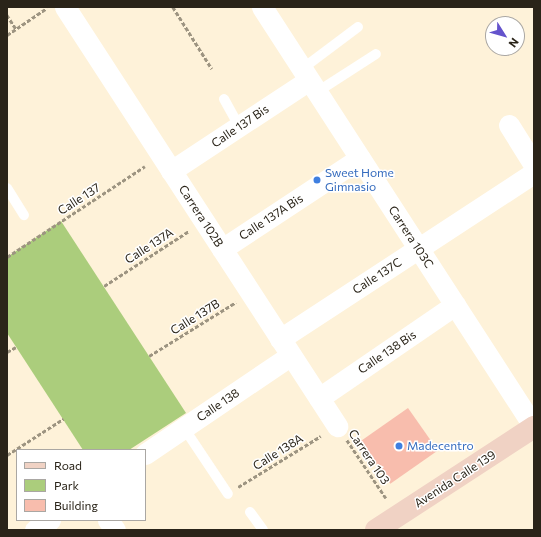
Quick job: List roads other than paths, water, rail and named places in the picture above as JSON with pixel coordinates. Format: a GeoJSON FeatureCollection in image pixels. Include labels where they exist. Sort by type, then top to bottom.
{"type":"FeatureCollection","features":[{"type":"Feature","properties":{"kind":"main road","name":"Avenida Calle 139"},"geometry":{"type":"LineString","coordinates":[[376,530],[532,432]]}},
{"type":"Feature","properties":{"kind":"street","name":"Carrera 102B"},"geometry":{"type":"LineString","coordinates":[[65,7],[337,426]]}},
{"type":"Feature","properties":{"kind":"street","name":"Carrera 103C"},"geometry":{"type":"LineString","coordinates":[[262,7],[455,306],[532,432]]}},
{"type":"Feature","properties":{"kind":"street","name":"Calle 137 Bis"},"geometry":{"type":"LineString","coordinates":[[166,164],[239,126],[309,80]]}},
{"type":"Feature","properties":{"kind":"street"},"geometry":{"type":"LineString","coordinates":[[509,125],[534,166]]}},
{"type":"Feature","properties":{"kind":"street","name":"Calle 137A Bis"},"geometry":{"type":"LineString","coordinates":[[222,249],[360,158]]}},
{"type":"Feature","properties":{"kind":"street","name":"Calle 137C"},"geometry":{"type":"LineString","coordinates":[[286,347],[418,249],[534,173]]}},
{"type":"Feature","properties":{"kind":"street","name":"Calle 138 Bis"},"geometry":{"type":"LineString","coordinates":[[319,398],[455,306]]}},
{"type":"Feature","properties":{"kind":"street","name":"Calle 138"},"geometry":{"type":"LineString","coordinates":[[146,453],[184,428],[286,347]]}},
{"type":"Feature","properties":{"kind":"street"},"geometry":{"type":"LineString","coordinates":[[35,530],[48,521]]}},
{"type":"Feature","properties":{"kind":"street"},"geometry":{"type":"LineString","coordinates":[[109,521],[115,530]]}},
{"type":"Feature","properties":{"kind":"lane"},"geometry":{"type":"LineString","coordinates":[[309,80],[358,27]]}},
{"type":"Feature","properties":{"kind":"lane"},"geometry":{"type":"LineString","coordinates":[[309,80],[376,54]]}},
{"type":"Feature","properties":{"kind":"lane"},"geometry":{"type":"LineString","coordinates":[[224,99],[239,126]]}},
{"type":"Feature","properties":{"kind":"lane"},"geometry":{"type":"LineString","coordinates":[[7,188],[24,215]]}},
{"type":"Feature","properties":{"kind":"lane"},"geometry":{"type":"LineString","coordinates":[[184,428],[228,494]]}},
{"type":"Feature","properties":{"kind":"lane"},"geometry":{"type":"LineString","coordinates":[[250,512],[263,530]]}},
{"type":"Feature","properties":{"kind":"place","name":"Sweet Home Gimnasio"},"geometry":{"type":"Point","coordinates":[317,180]}},
{"type":"Feature","properties":{"kind":"place","name":"Madecentro"},"geometry":{"type":"Point","coordinates":[399,446]}}]}
